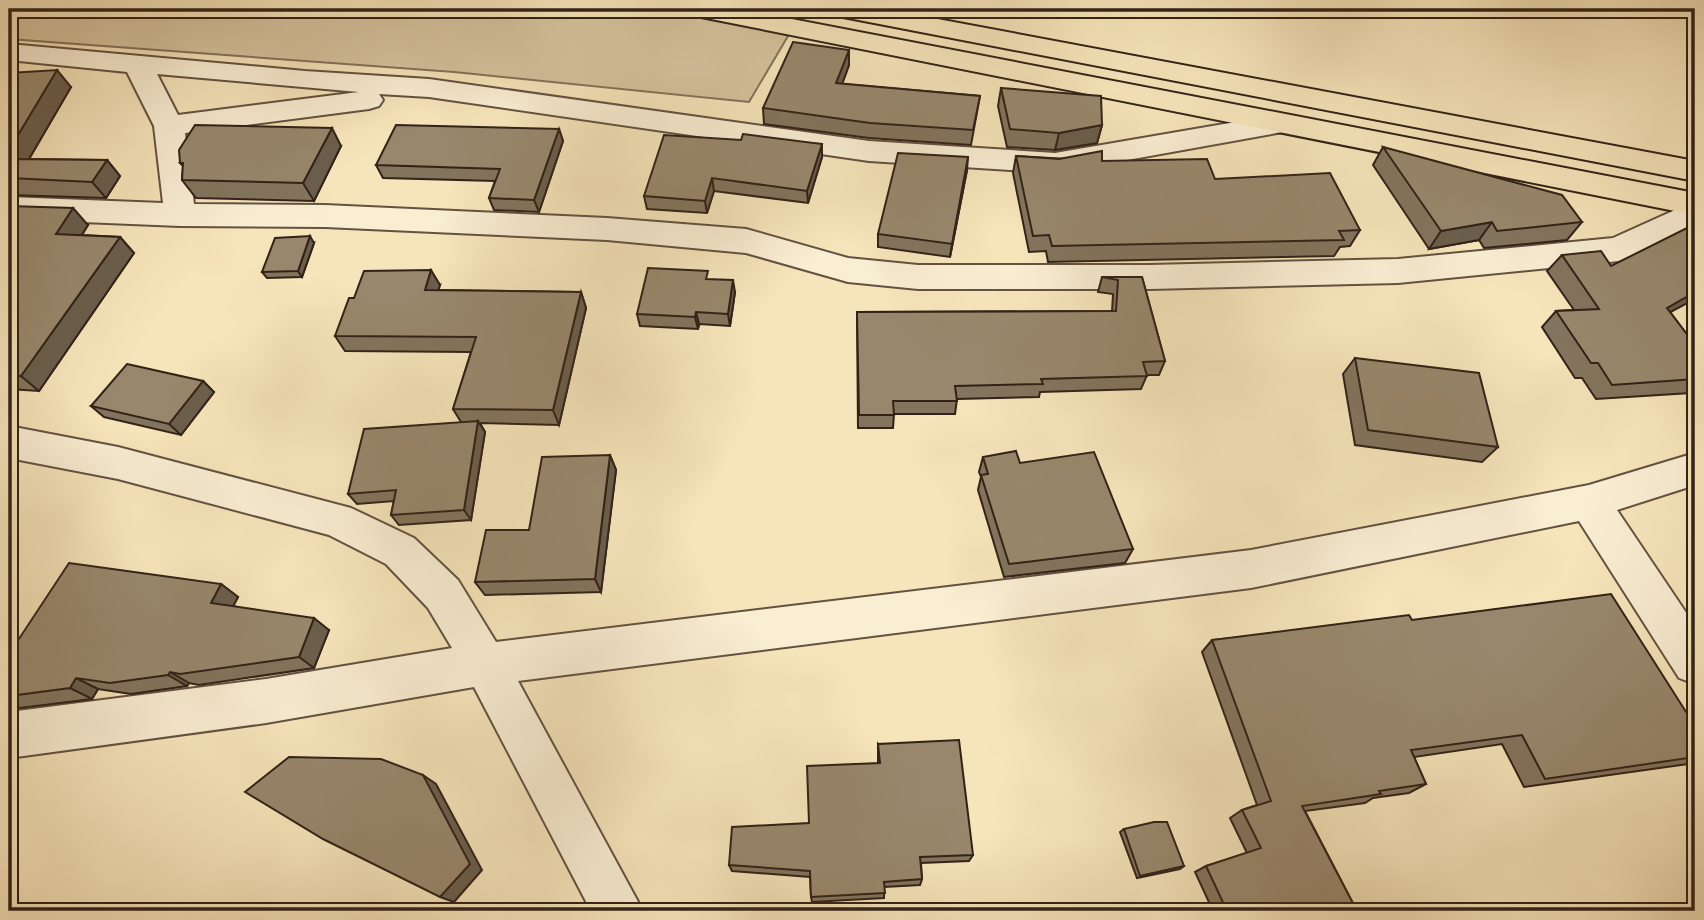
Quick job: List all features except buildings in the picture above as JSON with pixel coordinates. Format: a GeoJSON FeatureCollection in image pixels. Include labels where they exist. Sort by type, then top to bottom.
{"type":"FeatureCollection","features":[{"type":"Feature","properties":{"kind":"highway"},"geometry":{"type":"LineString","coordinates":[[701,9],[1695,204]]}},
{"type":"Feature","properties":{"kind":"highway"},"geometry":{"type":"LineString","coordinates":[[843,9],[1695,171]]}},
{"type":"Feature","properties":{"kind":"street"},"geometry":{"type":"LineString","coordinates":[[9,52],[429,88],[869,151],[1055,163],[1277,124]]}},
{"type":"Feature","properties":{"kind":"street"},"geometry":{"type":"LineString","coordinates":[[138,65],[169,127],[180,215]]}},
{"type":"Feature","properties":{"kind":"street"},"geometry":{"type":"LineString","coordinates":[[169,127],[384,98],[429,88]]}},
{"type":"Feature","properties":{"kind":"street"},"geometry":{"type":"LineString","coordinates":[[9,208],[180,215],[325,216],[607,229],[746,241],[848,270],[918,277],[1150,277],[1398,271],[1619,249],[1695,212]]}},
{"type":"Feature","properties":{"kind":"street"},"geometry":{"type":"LineString","coordinates":[[9,442],[118,463],[337,520],[400,551],[443,594],[485,664],[618,911]]}},
{"type":"Feature","properties":{"kind":"street"},"geometry":{"type":"LineString","coordinates":[[9,736],[266,701],[485,664],[1251,569],[1589,502],[1695,469]]}},
{"type":"Feature","properties":{"kind":"street"},"geometry":{"type":"LineString","coordinates":[[1589,502],[1695,663]]}},
{"type":"Feature","properties":{"kind":"shaded area"},"geometry":{"type":"Polygon","coordinates":[[[9,9],[804,9],[749,102],[454,72],[9,39],[9,9]]]}}]}
